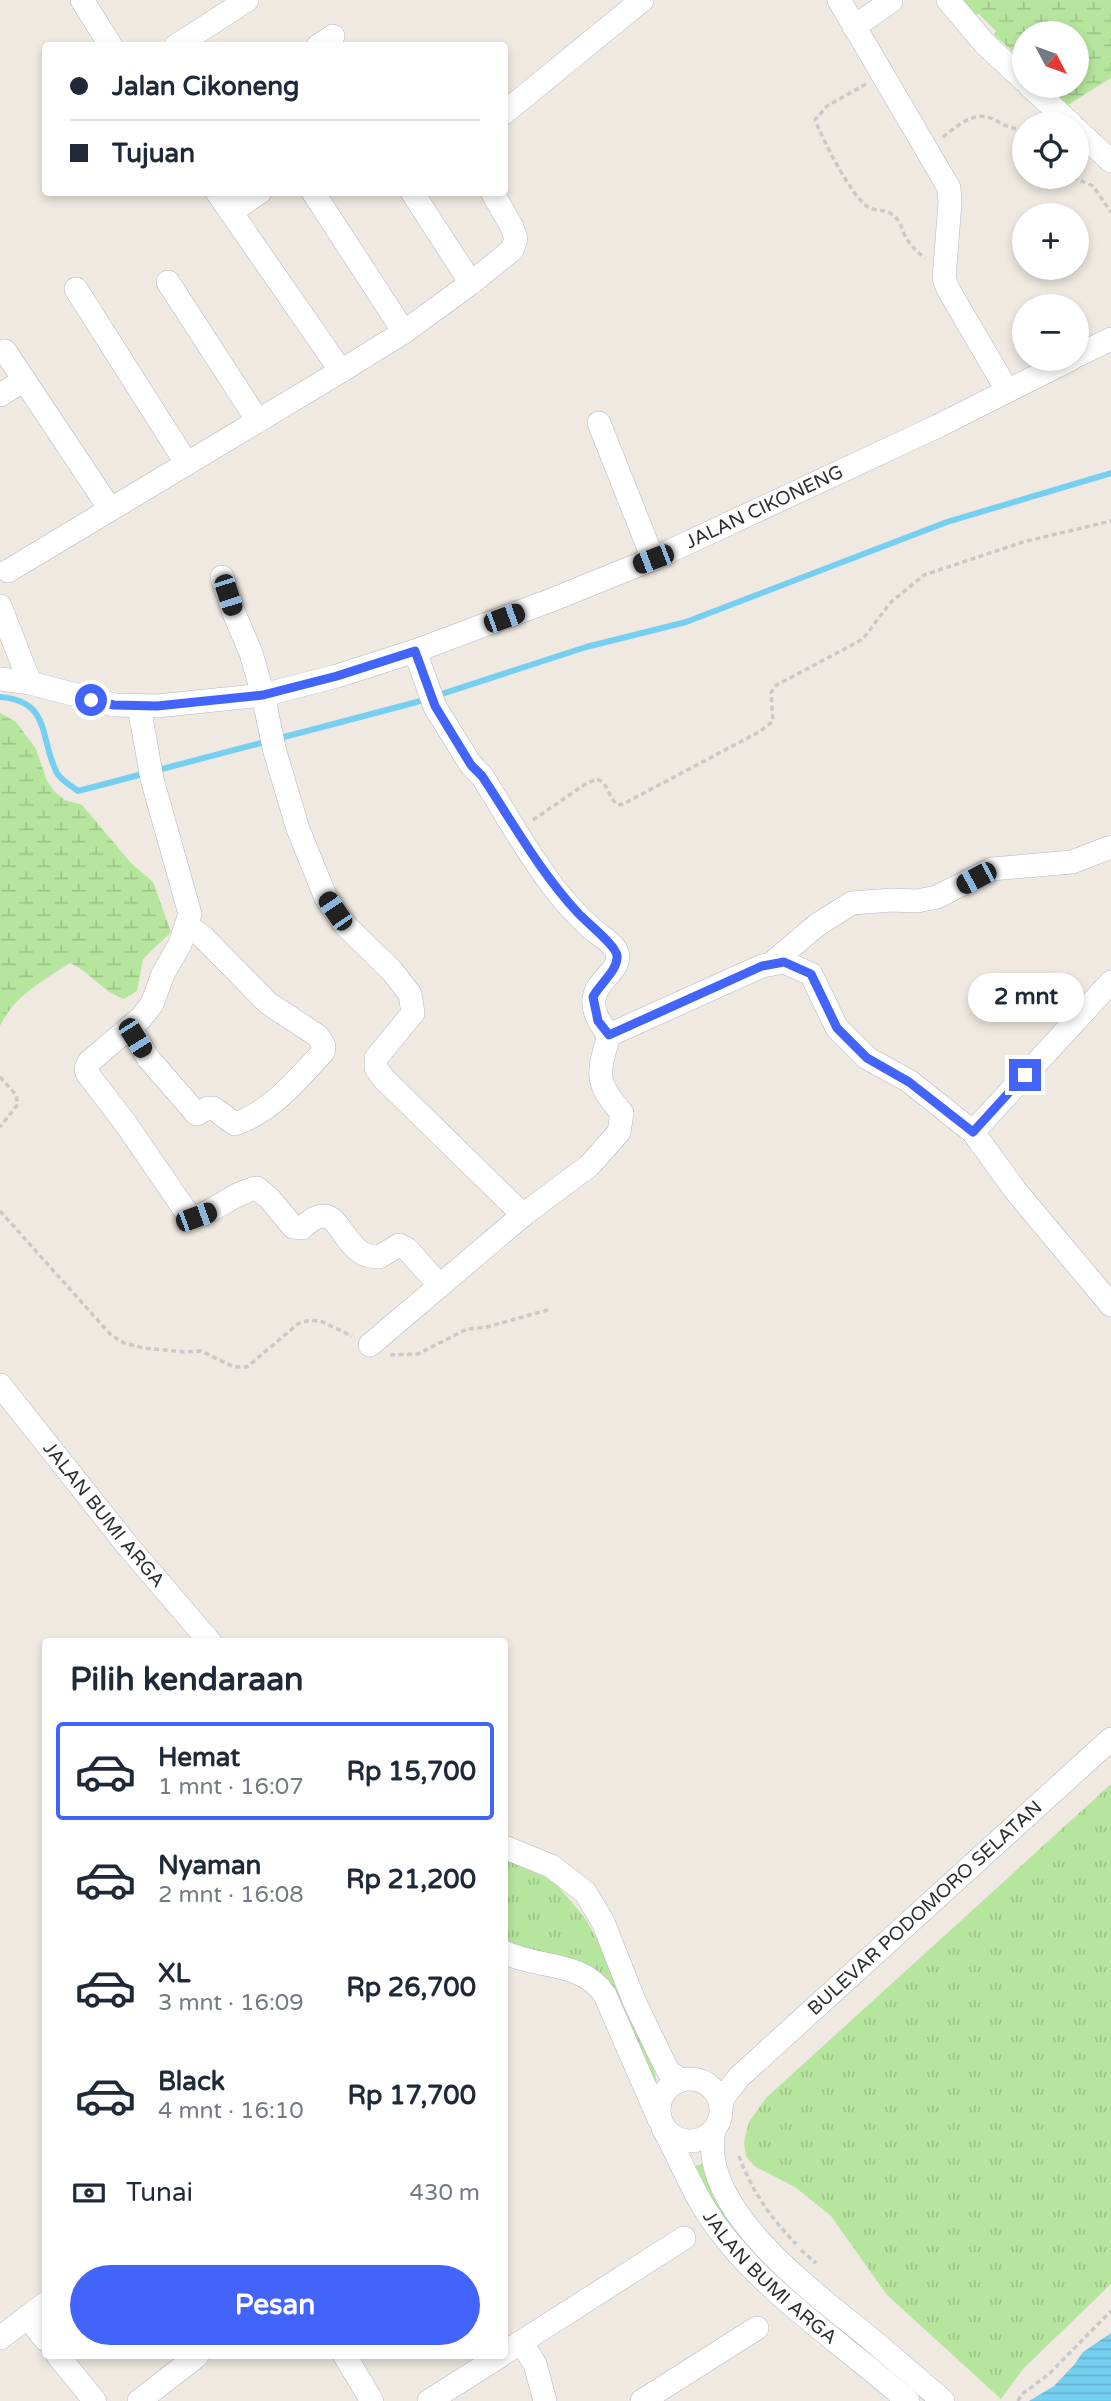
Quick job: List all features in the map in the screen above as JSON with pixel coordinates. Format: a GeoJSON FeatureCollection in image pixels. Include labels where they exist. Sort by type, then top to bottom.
{"type":"FeatureCollection","features":[{"type":"Feature","properties":{"kind":"street"},"geometry":{"type":"LineString","coordinates":[[82,0],[108,42]]}},
{"type":"Feature","properties":{"kind":"street"},"geometry":{"type":"LineString","coordinates":[[182,42],[247,0]]}},
{"type":"Feature","properties":{"kind":"street"},"geometry":{"type":"LineString","coordinates":[[508,110],[642,0]]}},
{"type":"Feature","properties":{"kind":"street"},"geometry":{"type":"LineString","coordinates":[[839,0],[949,188],[943,271],[948,289],[1007,390]]}},
{"type":"Feature","properties":{"kind":"street"},"geometry":{"type":"LineString","coordinates":[[948,0],[985,44],[1012,69]]}},
{"type":"Feature","properties":{"kind":"street"},"geometry":{"type":"LineString","coordinates":[[855,27],[891,1]]}},
{"type":"Feature","properties":{"kind":"street"},"geometry":{"type":"LineString","coordinates":[[1043,98],[1058,112]]}},
{"type":"Feature","properties":{"kind":"street"},"geometry":{"type":"LineString","coordinates":[[1089,141],[1111,161]]}},
{"type":"Feature","properties":{"kind":"street"},"geometry":{"type":"LineString","coordinates":[[220,196],[341,371]]}},
{"type":"Feature","properties":{"kind":"street"},"geometry":{"type":"LineString","coordinates":[[230,212],[254,196]]}},
{"type":"Feature","properties":{"kind":"street"},"geometry":{"type":"LineString","coordinates":[[316,196],[404,332]]}},
{"type":"Feature","properties":{"kind":"street"},"geometry":{"type":"LineString","coordinates":[[415,196],[471,283]]}},
{"type":"Feature","properties":{"kind":"street"},"geometry":{"type":"LineString","coordinates":[[0,598],[10,588],[4,568],[187,464],[404,332],[512,250],[516,239],[494,196]]}},
{"type":"Feature","properties":{"kind":"street"},"geometry":{"type":"LineString","coordinates":[[168,282],[258,421]]}},
{"type":"Feature","properties":{"kind":"street"},"geometry":{"type":"LineString","coordinates":[[76,289],[187,464]]}},
{"type":"Feature","properties":{"kind":"street"},"geometry":{"type":"LineString","coordinates":[[1089,350],[1111,339]]}},
{"type":"Feature","properties":{"kind":"street"},"geometry":{"type":"LineString","coordinates":[[5,351],[110,509]]}},
{"type":"Feature","properties":{"kind":"street","name":"JALAN CIKONENG"},"geometry":{"type":"LineString","coordinates":[[0,679],[30,683],[103,703],[139,706],[263,695],[337,676],[415,651],[653,559],[938,426],[1046,371]]}},
{"type":"Feature","properties":{"kind":"street"},"geometry":{"type":"LineString","coordinates":[[0,395],[24,380]]}},
{"type":"Feature","properties":{"kind":"street"},"geometry":{"type":"LineString","coordinates":[[599,423],[653,559]]}},
{"type":"Feature","properties":{"kind":"street"},"geometry":{"type":"LineString","coordinates":[[222,577],[251,653],[298,829],[326,898],[344,924],[410,994],[413,1013],[376,1058],[376,1068],[384,1079],[523,1215]]}},
{"type":"Feature","properties":{"kind":"street"},"geometry":{"type":"LineString","coordinates":[[0,606],[30,683]]}},
{"type":"Feature","properties":{"kind":"street"},"geometry":{"type":"LineString","coordinates":[[415,651],[435,705],[471,765],[482,776],[552,885],[590,927],[615,949],[615,966],[593,997],[598,1021],[609,1035]]}},
{"type":"Feature","properties":{"kind":"street"},"geometry":{"type":"LineString","coordinates":[[435,705],[452,712],[463,733]]}},
{"type":"Feature","properties":{"kind":"street"},"geometry":{"type":"LineString","coordinates":[[139,706],[152,779],[190,914],[177,951],[158,984],[152,1004],[89,1062],[86,1069],[187,1213],[196,1217],[210,1213],[246,1190],[257,1188],[293,1227],[302,1228],[313,1217],[327,1216],[337,1222],[361,1252],[379,1257],[399,1245],[407,1249],[439,1285]]}},
{"type":"Feature","properties":{"kind":"street"},"geometry":{"type":"LineString","coordinates":[[771,964],[817,925],[852,903],[917,901],[937,897],[992,869],[1072,862],[1111,847]]}},
{"type":"Feature","properties":{"kind":"street"},"geometry":{"type":"LineString","coordinates":[[130,1027],[148,1058],[194,1112],[197,1114],[213,1108],[235,1124],[269,1106],[323,1052],[324,1046],[318,1036],[268,1003],[203,937],[187,925]]}},
{"type":"Feature","properties":{"kind":"street"},"geometry":{"type":"LineString","coordinates":[[370,1345],[523,1215],[590,1165],[619,1132],[622,1113],[605,1094],[599,1071],[609,1035],[642,1018],[771,964],[784,962],[811,974],[837,1028],[867,1058],[909,1082],[973,1132],[1015,1190],[1111,1305]]}},
{"type":"Feature","properties":{"kind":"street"},"geometry":{"type":"LineString","coordinates":[[973,1132],[1111,982]]}},
{"type":"Feature","properties":{"kind":"street","name":"JALAN BUMI ARGA"},"geometry":{"type":"LineString","coordinates":[[0,1385],[127,1545],[207,1638]]}},
{"type":"Feature","properties":{"kind":"street","name":"BULEVAR PODOMORO SELATAN"},"geometry":{"type":"LineString","coordinates":[[721,2107],[723,2098],[739,2077],[1111,1738]]}},
{"type":"Feature","properties":{"kind":"street"},"geometry":{"type":"LineString","coordinates":[[508,1849],[551,1866],[585,1892],[603,1922],[635,2003],[669,2071],[691,2080],[716,2092],[721,2107],[719,2121],[714,2130],[698,2141],[688,2142],[670,2135],[661,2123],[660,2099],[672,2084],[691,2080],[723,2083],[739,2077]]}},
{"type":"Feature","properties":{"kind":"street","name":"JALAN BUMI ARGA"},"geometry":{"type":"LineString","coordinates":[[508,1954],[521,1960],[569,1969],[598,1984],[661,2123],[708,2215],[759,2274],[908,2401]]}},
{"type":"Feature","properties":{"kind":"street","name":"JALAN BUMI ARGA"},"geometry":{"type":"LineString","coordinates":[[714,2130],[712,2154],[721,2183],[729,2200],[749,2228],[776,2258],[943,2401]]}},
{"type":"Feature","properties":{"kind":"street"},"geometry":{"type":"LineString","coordinates":[[508,2350],[684,2238]]}},
{"type":"Feature","properties":{"kind":"street"},"geometry":{"type":"LineString","coordinates":[[0,2338],[42,2306]]}},
{"type":"Feature","properties":{"kind":"street"},"geometry":{"type":"LineString","coordinates":[[27,2317],[42,2335]]}},
{"type":"Feature","properties":{"kind":"street"},"geometry":{"type":"LineString","coordinates":[[642,2401],[757,2328]]}},
{"type":"Feature","properties":{"kind":"street"},"geometry":{"type":"LineString","coordinates":[[508,2350],[535,2364],[545,2401]]}},
{"type":"Feature","properties":{"kind":"street"},"geometry":{"type":"LineString","coordinates":[[60,2359],[95,2401]]}},
{"type":"Feature","properties":{"kind":"street"},"geometry":{"type":"LineString","coordinates":[[139,2401],[193,2359]]}},
{"type":"Feature","properties":{"kind":"street"},"geometry":{"type":"LineString","coordinates":[[347,2359],[372,2401]]}},
{"type":"Feature","properties":{"kind":"street"},"geometry":{"type":"LineString","coordinates":[[429,2401],[494,2359]]}},
{"type":"Feature","properties":{"kind":"path"},"geometry":{"type":"LineString","coordinates":[[883,74],[827,106],[815,120],[821,136],[855,194],[870,208],[889,212],[900,222],[914,249],[943,271]]}},
{"type":"Feature","properties":{"kind":"path"},"geometry":{"type":"LineString","coordinates":[[927,149],[962,122],[978,115],[992,118],[1004,127],[1012,128]]}},
{"type":"Feature","properties":{"kind":"path"},"geometry":{"type":"LineString","coordinates":[[1089,184],[1111,212]]}},
{"type":"Feature","properties":{"kind":"path"},"geometry":{"type":"LineString","coordinates":[[517,831],[589,781],[602,780],[613,802],[623,804],[759,732],[773,721],[771,693],[775,686],[863,639],[890,603],[924,575],[1023,542],[1111,521]]}},
{"type":"Feature","properties":{"kind":"path"},"geometry":{"type":"LineString","coordinates":[[0,1077],[16,1095],[18,1104],[0,1127]]}},
{"type":"Feature","properties":{"kind":"path"},"geometry":{"type":"LineString","coordinates":[[0,1210],[111,1335],[124,1343],[169,1351],[201,1351],[234,1367],[247,1367],[299,1323],[311,1320],[323,1322],[390,1355],[418,1354],[467,1329],[551,1309]]}},
{"type":"Feature","properties":{"kind":"path"},"geometry":{"type":"LineString","coordinates":[[739,2156],[750,2186],[774,2221],[821,2267]]}},
{"type":"Feature","properties":{"kind":"path"},"geometry":{"type":"LineString","coordinates":[[1018,2401],[1021,2395],[1049,2374],[1111,2311]]}},
{"type":"Feature","properties":{"kind":"green space"},"geometry":{"type":"Polygon","coordinates":[[[963,0],[1111,0],[1111,78],[1089,92],[1089,21],[1012,21],[1012,51],[994,35],[996,31],[979,14],[974,15],[963,0]]]}},
{"type":"Feature","properties":{"kind":"green space"},"geometry":{"type":"Polygon","coordinates":[[[1061,98],[1079,98],[1068,105],[1061,98]]]}},
{"type":"Feature","properties":{"kind":"green space"},"geometry":{"type":"Polygon","coordinates":[[[0,713],[16,722],[36,749],[47,781],[55,792],[65,800],[82,805],[131,863],[153,882],[171,932],[143,959],[137,991],[124,999],[70,963],[21,998],[0,1026],[0,713]]]}},
{"type":"Feature","properties":{"kind":"green space"},"geometry":{"type":"Polygon","coordinates":[[[1111,1784],[1111,2284],[1023,2369],[1001,2399],[887,2295],[831,2216],[795,2187],[754,2166],[746,2156],[744,2142],[749,2122],[766,2098],[1111,1784]]]}},
{"type":"Feature","properties":{"kind":"green space"},"geometry":{"type":"Polygon","coordinates":[[[508,1861],[557,1885],[585,1918],[654,2064],[657,2088],[612,1987],[508,1943],[508,1861]]]}},
{"type":"Feature","properties":{"kind":"green space"},"geometry":{"type":"Polygon","coordinates":[[[702,2164],[717,2199],[933,2401],[924,2401],[811,2310],[758,2260],[734,2233],[705,2190],[695,2166],[702,2164]]]}},
{"type":"Feature","properties":{"kind":"water"},"geometry":{"type":"Polygon","coordinates":[[[1111,2333],[1111,2401],[1029,2401],[1054,2386],[1083,2352],[1111,2333]]]}},
{"type":"Feature","properties":{"kind":"waterway"},"geometry":{"type":"LineString","coordinates":[[0,697],[17,700],[36,714],[57,773],[78,791],[417,702],[586,647],[686,622],[947,522],[1111,473]]}},
{"type":"Feature","properties":{"kind":"route"},"geometry":{"type":"LineString","coordinates":[[91,700],[114,705],[157,706],[263,695],[337,676],[415,651],[429,695],[471,765],[482,776],[552,885],[590,927],[615,949],[615,966],[597,987],[593,997],[598,1021],[609,1035],[762,966],[784,962],[811,974],[837,1028],[867,1058],[909,1082],[973,1132],[1025,1075]]}}]}
